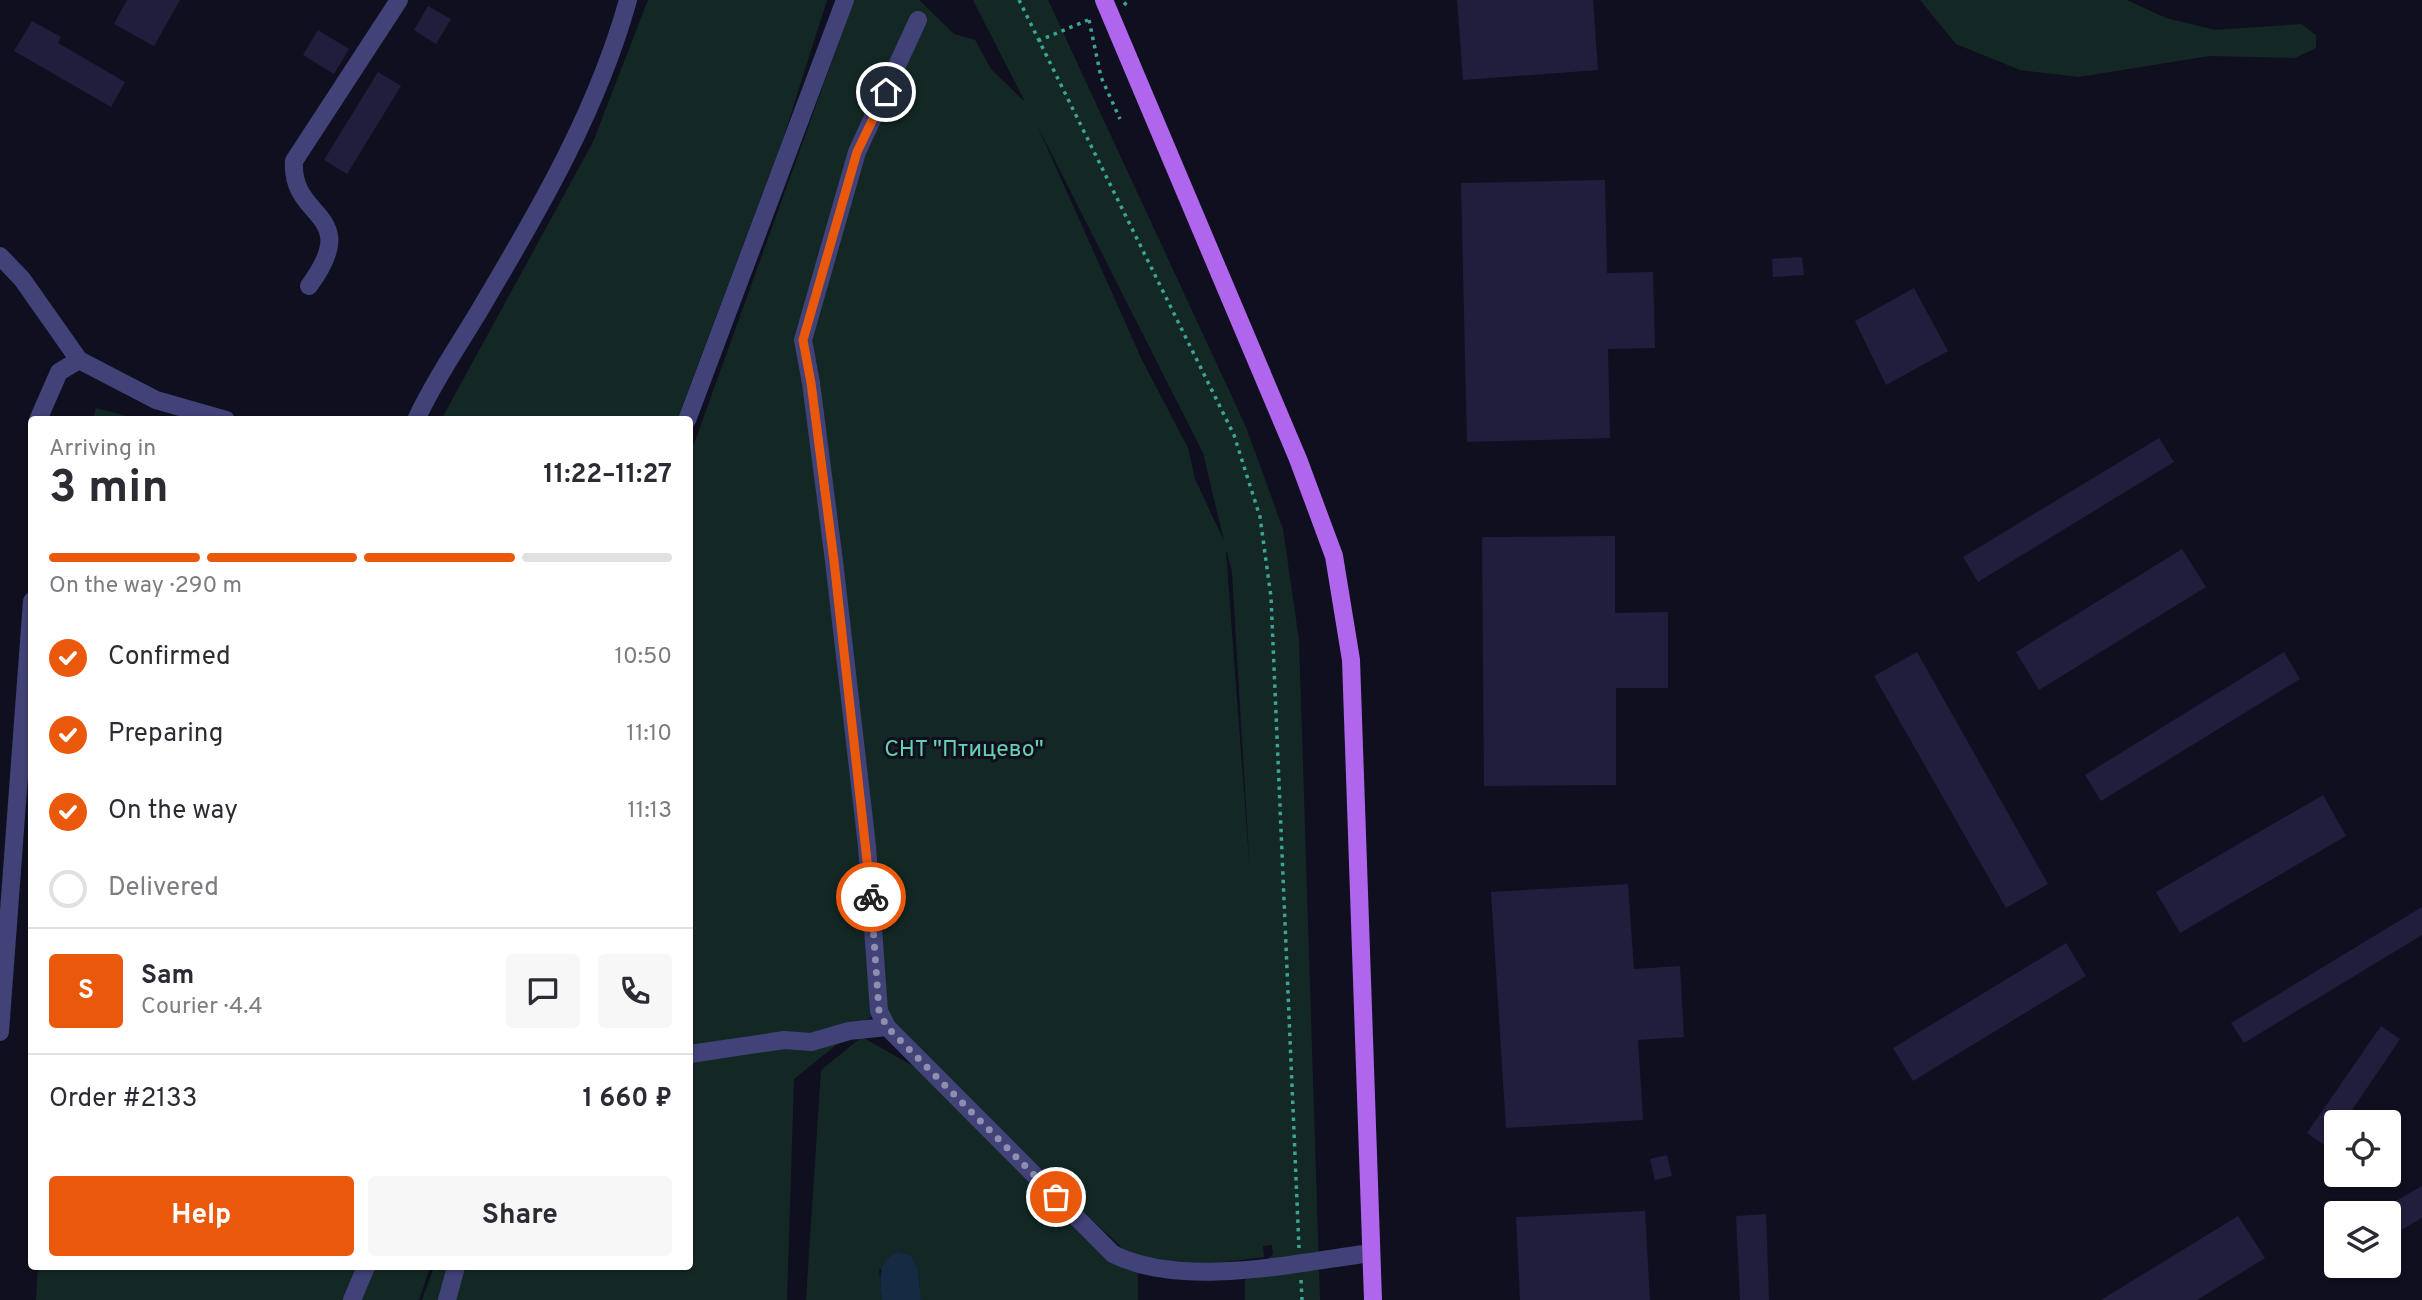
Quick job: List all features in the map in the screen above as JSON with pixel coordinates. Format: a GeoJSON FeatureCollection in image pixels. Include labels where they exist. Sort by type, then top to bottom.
{"type":"FeatureCollection","features":[{"type":"Feature","properties":{"kind":"main road"},"geometry":{"type":"LineString","coordinates":[[1106,6],[1298,459],[1334,556],[1351,660],[1373,1300]]}},
{"type":"Feature","properties":{"kind":"street"},"geometry":{"type":"LineString","coordinates":[[309,286],[327,260],[331,244],[329,228],[298,189],[293,177],[295,161],[399,0]]}},
{"type":"Feature","properties":{"kind":"street"},"geometry":{"type":"LineString","coordinates":[[418,416],[431,387],[484,304],[565,164],[616,43],[628,0]]}},
{"type":"Feature","properties":{"kind":"street"},"geometry":{"type":"LineString","coordinates":[[689,416],[845,0]]}},
{"type":"Feature","properties":{"kind":"street"},"geometry":{"type":"LineString","coordinates":[[918,20],[857,152],[803,340],[832,547],[867,846],[879,1011],[887,1027],[1113,1254],[1134,1265],[1179,1273],[1371,1253]]}},
{"type":"Feature","properties":{"kind":"street"},"geometry":{"type":"LineString","coordinates":[[0,256],[22,279],[79,360],[156,400],[212,416]]}},
{"type":"Feature","properties":{"kind":"street"},"geometry":{"type":"LineString","coordinates":[[40,416],[60,372],[79,360]]}},
{"type":"Feature","properties":{"kind":"street"},"geometry":{"type":"LineString","coordinates":[[0,1032],[28,655]]}},
{"type":"Feature","properties":{"kind":"street"},"geometry":{"type":"LineString","coordinates":[[693,1054],[784,1040],[811,1042],[849,1031],[887,1027]]}},
{"type":"Feature","properties":{"kind":"street"},"geometry":{"type":"LineString","coordinates":[[352,1300],[365,1270]]}},
{"type":"Feature","properties":{"kind":"street"},"geometry":{"type":"LineString","coordinates":[[447,1300],[455,1270]]}},
{"type":"Feature","properties":{"kind":"path"},"geometry":{"type":"LineString","coordinates":[[1019,0],[1234,435],[1260,517],[1271,597],[1301,1300]]}},
{"type":"Feature","properties":{"kind":"path"},"geometry":{"type":"LineString","coordinates":[[1038,41],[1088,20],[1106,6],[1129,0]]}},
{"type":"Feature","properties":{"kind":"path"},"geometry":{"type":"LineString","coordinates":[[1088,20],[1101,77],[1120,120]]}},
{"type":"Feature","properties":{"kind":"green space"},"geometry":{"type":"Polygon","coordinates":[[[648,0],[827,0],[784,136],[679,416],[443,416],[593,142],[648,0]]]}},
{"type":"Feature","properties":{"kind":"green space","name":"СНТ \"Птицево\""},"geometry":{"type":"Polygon","coordinates":[[[854,0],[919,0],[954,34],[975,40],[991,69],[1025,102],[973,0],[1048,0],[1246,427],[1283,529],[1299,640],[1320,1300],[1245,1300],[1245,1280],[1273,1254],[1272,1245],[1263,1246],[1264,1257],[1176,1268],[1134,1259],[988,1122],[1138,1273],[1138,1300],[921,1300],[918,1270],[879,1269],[882,1300],[806,1300],[821,1070],[862,1037],[950,1087],[878,1011],[794,1079],[787,1300],[422,1300],[433,1270],[693,1270],[693,447],[854,0]],[[1037,125],[1142,360],[1188,448],[1195,479],[1224,541],[1203,453],[1037,125]],[[1226,552],[1250,873],[1232,572],[1226,552]]]}},
{"type":"Feature","properties":{"kind":"green space"},"geometry":{"type":"Polygon","coordinates":[[[1920,0],[2127,0],[2166,18],[2215,30],[2301,24],[2316,35],[2316,48],[2295,58],[2209,56],[2079,77],[2020,70],[1956,44],[1920,0]]]}},
{"type":"Feature","properties":{"kind":"green space"},"geometry":{"type":"Polygon","coordinates":[[[96,408],[126,416],[94,416],[96,408]]]}},
{"type":"Feature","properties":{"kind":"green space"},"geometry":{"type":"Polygon","coordinates":[[[38,1270],[357,1270],[345,1300],[36,1300],[38,1270]]]}},
{"type":"Feature","properties":{"kind":"green space"},"geometry":{"type":"Polygon","coordinates":[[[372,1270],[429,1270],[419,1300],[360,1300],[372,1270]]]}},
{"type":"Feature","properties":{"kind":"water"},"geometry":{"type":"Polygon","coordinates":[[[897,1252],[911,1256],[918,1270],[921,1300],[882,1300],[882,1267],[897,1252]]]}},
{"type":"Feature","properties":{"kind":"building"},"geometry":{"type":"Polygon","coordinates":[[[127,0],[180,0],[154,46],[114,24],[127,0]]]}},
{"type":"Feature","properties":{"kind":"building"},"geometry":{"type":"Polygon","coordinates":[[[1457,0],[1593,0],[1598,70],[1463,80],[1457,0]]]}},
{"type":"Feature","properties":{"kind":"building"},"geometry":{"type":"Polygon","coordinates":[[[428,6],[451,19],[436,44],[414,30],[428,6]]]}},
{"type":"Feature","properties":{"kind":"building"},"geometry":{"type":"Polygon","coordinates":[[[32,21],[61,37],[58,43],[125,82],[111,107],[14,51],[32,21]]]}},
{"type":"Feature","properties":{"kind":"building"},"geometry":{"type":"Polygon","coordinates":[[[318,30],[349,49],[334,74],[303,55],[318,30]]]}},
{"type":"Feature","properties":{"kind":"building"},"geometry":{"type":"Polygon","coordinates":[[[378,72],[401,86],[347,174],[324,160],[378,72]]]}},
{"type":"Feature","properties":{"kind":"building"},"geometry":{"type":"Polygon","coordinates":[[[1605,180],[1607,273],[1653,272],[1655,348],[1608,349],[1610,438],[1467,442],[1461,183],[1605,180]]]}},
{"type":"Feature","properties":{"kind":"building"},"geometry":{"type":"Polygon","coordinates":[[[1802,257],[1804,275],[1773,277],[1772,259],[1802,257]]]}},
{"type":"Feature","properties":{"kind":"building"},"geometry":{"type":"Polygon","coordinates":[[[1914,288],[1948,351],[1886,385],[1855,321],[1914,288]]]}},
{"type":"Feature","properties":{"kind":"building"},"geometry":{"type":"Polygon","coordinates":[[[2159,438],[2174,462],[1978,582],[1963,557],[2159,438]]]}},
{"type":"Feature","properties":{"kind":"building"},"geometry":{"type":"Polygon","coordinates":[[[1615,536],[1615,613],[1668,612],[1668,688],[1616,688],[1616,785],[1484,786],[1482,537],[1615,536]]]}},
{"type":"Feature","properties":{"kind":"building"},"geometry":{"type":"Polygon","coordinates":[[[2182,549],[2206,587],[2039,690],[2016,652],[2182,549]]]}},
{"type":"Feature","properties":{"kind":"building"},"geometry":{"type":"Polygon","coordinates":[[[1917,652],[2048,884],[2006,908],[1874,676],[1917,652]]]}},
{"type":"Feature","properties":{"kind":"building"},"geometry":{"type":"Polygon","coordinates":[[[2284,652],[2300,679],[2101,801],[2085,775],[2284,652]]]}},
{"type":"Feature","properties":{"kind":"building"},"geometry":{"type":"Polygon","coordinates":[[[2323,795],[2346,836],[2180,933],[2156,892],[2323,795]]]}},
{"type":"Feature","properties":{"kind":"building"},"geometry":{"type":"Polygon","coordinates":[[[1628,884],[1634,969],[1680,966],[1684,1037],[1638,1040],[1643,1120],[1506,1128],[1491,892],[1628,884]]]}},
{"type":"Feature","properties":{"kind":"building"},"geometry":{"type":"Polygon","coordinates":[[[2422,907],[2422,935],[2244,1043],[2231,1023],[2422,907]]]}},
{"type":"Feature","properties":{"kind":"building"},"geometry":{"type":"Polygon","coordinates":[[[2066,943],[2086,976],[1913,1081],[1893,1048],[2066,943]]]}},
{"type":"Feature","properties":{"kind":"building"},"geometry":{"type":"Polygon","coordinates":[[[2381,1026],[2400,1039],[2352,1110],[2324,1110],[2324,1145],[2307,1133],[2381,1026]]]}},
{"type":"Feature","properties":{"kind":"building"},"geometry":{"type":"Polygon","coordinates":[[[1667,1155],[1672,1176],[1655,1180],[1650,1159],[1667,1155]]]}},
{"type":"Feature","properties":{"kind":"building"},"geometry":{"type":"Polygon","coordinates":[[[2422,1186],[2422,1218],[2401,1230],[2401,1201],[2396,1201],[2422,1186]]]}},
{"type":"Feature","properties":{"kind":"building"},"geometry":{"type":"Polygon","coordinates":[[[1645,1211],[1650,1300],[1520,1300],[1516,1217],[1645,1211]]]}},
{"type":"Feature","properties":{"kind":"building"},"geometry":{"type":"Polygon","coordinates":[[[1766,1214],[1769,1300],[1740,1300],[1736,1216],[1766,1214]]]}},
{"type":"Feature","properties":{"kind":"building"},"geometry":{"type":"Polygon","coordinates":[[[2238,1216],[2265,1258],[2197,1300],[2101,1300],[2238,1216]]]}},
{"type":"Feature","properties":{"kind":"way so far"},"geometry":{"type":"LineString","coordinates":[[871,897],[879,1011],[887,1027],[1056,1197]]}},
{"type":"Feature","properties":{"kind":"route"},"geometry":{"type":"LineString","coordinates":[[871,897],[834,561],[803,340],[857,152],[886,92]]}}]}
